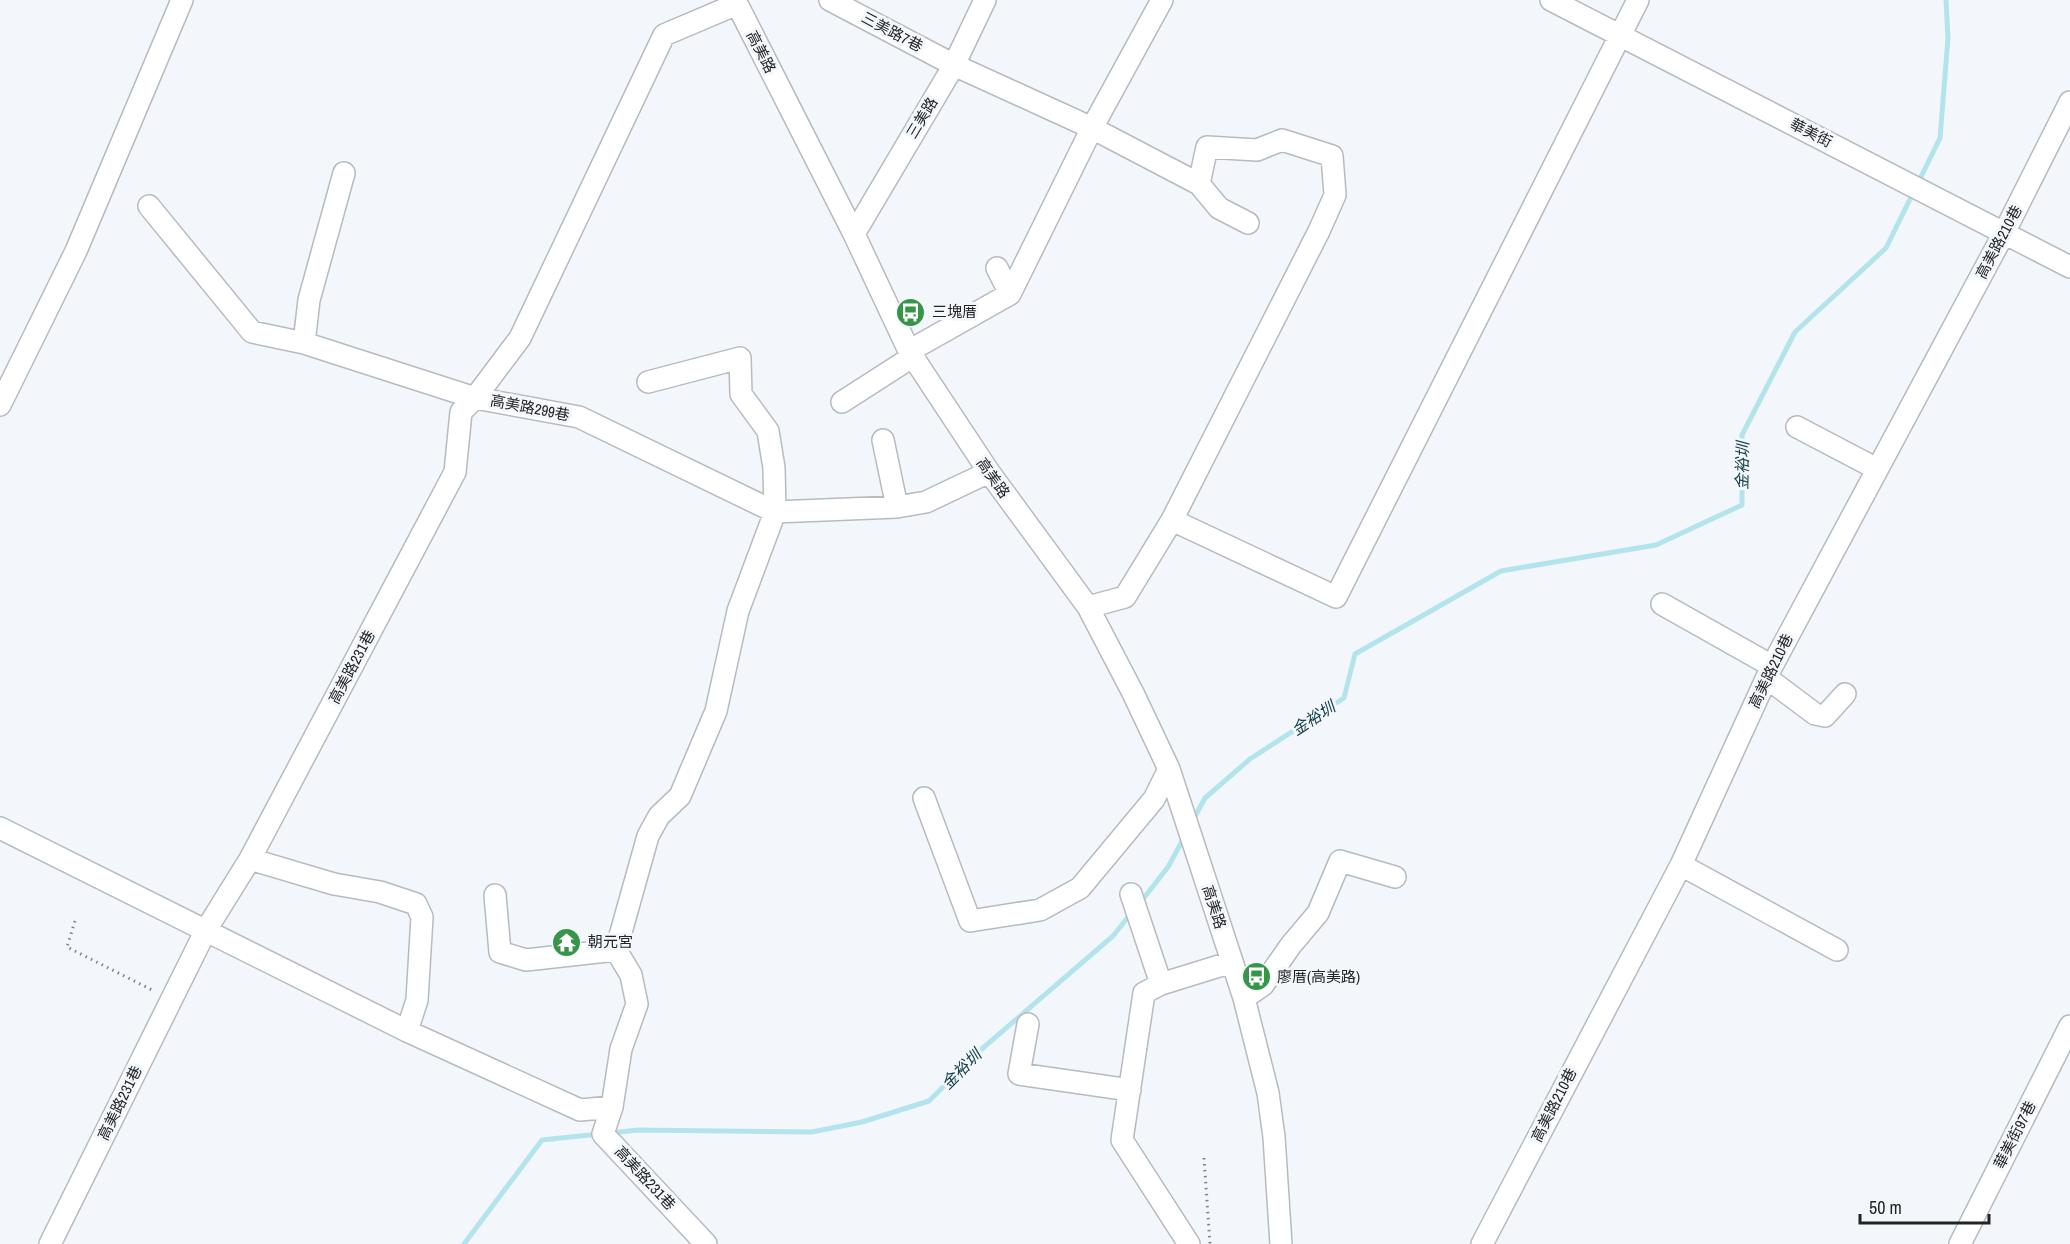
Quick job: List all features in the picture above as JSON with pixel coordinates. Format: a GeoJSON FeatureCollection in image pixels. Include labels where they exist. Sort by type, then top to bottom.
{"type":"FeatureCollection","features":[{"type":"Feature","properties":{"kind":"street"},"geometry":{"type":"LineString","coordinates":[[0,405],[76,251],[182,0]]}},
{"type":"Feature","properties":{"kind":"street","name":"三美路7巷"},"geometry":{"type":"LineString","coordinates":[[830,0],[954,65],[1092,128],[1199,184]]}},
{"type":"Feature","properties":{"kind":"street","name":"三美路"},"geometry":{"type":"LineString","coordinates":[[854,234],[954,65],[986,0]]}},
{"type":"Feature","properties":{"kind":"street"},"geometry":{"type":"LineString","coordinates":[[842,402],[910,354],[1010,294],[1092,128],[1162,0]]}},
{"type":"Feature","properties":{"kind":"street","name":"華美街"},"geometry":{"type":"LineString","coordinates":[[1551,0],[2070,267]]}},
{"type":"Feature","properties":{"kind":"street"},"geometry":{"type":"LineString","coordinates":[[1172,520],[1336,597],[1638,0]]}},
{"type":"Feature","properties":{"kind":"street","name":"高美路"},"geometry":{"type":"LineString","coordinates":[[736,2],[854,234],[910,354],[989,472],[1088,607],[1169,769],[1244,998],[1268,1093],[1273,1126],[1281,1244]]}},
{"type":"Feature","properties":{"kind":"street","name":"高美路231巷"},"geometry":{"type":"LineString","coordinates":[[50,1244],[206,930],[250,859],[455,472],[461,412],[475,398],[520,338],[664,35],[736,2]]}},
{"type":"Feature","properties":{"kind":"street","name":"高美路210巷"},"geometry":{"type":"LineString","coordinates":[[1482,1244],[1681,865],[1769,672],[2004,233],[2070,102]]}},
{"type":"Feature","properties":{"kind":"street"},"geometry":{"type":"LineString","coordinates":[[1088,607],[1125,597],[1172,520],[1319,231],[1335,195],[1332,156],[1282,140],[1257,150],[1207,147],[1199,184],[1219,208],[1248,223]]}},
{"type":"Feature","properties":{"kind":"street"},"geometry":{"type":"LineString","coordinates":[[304,343],[309,300],[344,173]]}},
{"type":"Feature","properties":{"kind":"street","name":"高美路299巷"},"geometry":{"type":"LineString","coordinates":[[149,206],[252,332],[304,343],[475,398],[579,417],[775,512],[897,507],[926,502],[989,472]]}},
{"type":"Feature","properties":{"kind":"street"},"geometry":{"type":"LineString","coordinates":[[997,268],[1010,294]]}},
{"type":"Feature","properties":{"kind":"street"},"geometry":{"type":"LineString","coordinates":[[495,895],[500,952],[526,960],[616,950],[648,836],[659,816],[680,796],[716,711],[738,611],[775,512],[774,468],[768,431],[741,394],[740,358],[648,382]]}},
{"type":"Feature","properties":{"kind":"street"},"geometry":{"type":"LineString","coordinates":[[1797,427],[1877,469]]}},
{"type":"Feature","properties":{"kind":"street"},"geometry":{"type":"LineString","coordinates":[[883,440],[897,507]]}},
{"type":"Feature","properties":{"kind":"street"},"geometry":{"type":"LineString","coordinates":[[1662,604],[1769,672],[1815,714],[1825,716],[1845,694]]}},
{"type":"Feature","properties":{"kind":"street"},"geometry":{"type":"LineString","coordinates":[[924,798],[970,921],[1040,910],[1080,888],[1154,800],[1169,769]]}},
{"type":"Feature","properties":{"kind":"street"},"geometry":{"type":"LineString","coordinates":[[0,828],[407,1031],[580,1110],[612,1107]]}},
{"type":"Feature","properties":{"kind":"street"},"geometry":{"type":"LineString","coordinates":[[250,859],[334,884],[380,892],[416,904],[422,916],[417,1000],[407,1031]]}},
{"type":"Feature","properties":{"kind":"street"},"geometry":{"type":"LineString","coordinates":[[1244,998],[1263,985],[1291,945],[1318,913],[1340,861],[1395,877]]}},
{"type":"Feature","properties":{"kind":"street"},"geometry":{"type":"LineString","coordinates":[[1681,865],[1837,950]]}},
{"type":"Feature","properties":{"kind":"street"},"geometry":{"type":"LineString","coordinates":[[1131,894],[1161,984]]}},
{"type":"Feature","properties":{"kind":"street","name":"高美路231巷"},"geometry":{"type":"LineString","coordinates":[[616,950],[631,975],[637,1004],[621,1049],[612,1107],[603,1134],[705,1244]]}},
{"type":"Feature","properties":{"kind":"street"},"geometry":{"type":"LineString","coordinates":[[1189,1244],[1122,1140],[1144,993],[1161,984],[1232,962]]}},
{"type":"Feature","properties":{"kind":"street"},"geometry":{"type":"LineString","coordinates":[[1028,1024],[1019,1074],[1130,1090]]}},
{"type":"Feature","properties":{"kind":"street","name":"華美街97巷"},"geometry":{"type":"LineString","coordinates":[[1960,1244],[2070,1026]]}},
{"type":"Feature","properties":{"kind":"path"},"geometry":{"type":"LineString","coordinates":[[75,921],[67,947],[172,999]]}},
{"type":"Feature","properties":{"kind":"path"},"geometry":{"type":"LineString","coordinates":[[1204,1158],[1210,1244]]}},
{"type":"Feature","properties":{"kind":"waterway","name":"金裕圳"},"geometry":{"type":"LineString","coordinates":[[1917,185],[1940,138],[1948,38],[1946,0]]}},
{"type":"Feature","properties":{"kind":"waterway","name":"金裕圳"},"geometry":{"type":"LineString","coordinates":[[1193,820],[1205,798],[1250,759],[1344,698],[1355,654],[1501,571],[1656,545],[1742,505],[1742,435],[1795,332],[1886,248],[1913,193]]}},
{"type":"Feature","properties":{"kind":"waterway","name":"金裕圳"},"geometry":{"type":"LineString","coordinates":[[1140,903],[1168,867],[1185,836]]}},
{"type":"Feature","properties":{"kind":"waterway","name":"金裕圳"},"geometry":{"type":"LineString","coordinates":[[611,1133],[638,1130],[812,1132],[862,1122],[929,1101],[976,1054],[1113,936],[1132,912]]}},
{"type":"Feature","properties":{"kind":"waterway","name":"金裕圳"},"geometry":{"type":"LineString","coordinates":[[464,1244],[542,1140],[599,1134]]}},
{"type":"Feature","properties":{"kind":"place","name":"三塊厝"},"geometry":{"type":"Point","coordinates":[911,312]}},
{"type":"Feature","properties":{"kind":"place","name":"朝元宮"},"geometry":{"type":"Point","coordinates":[567,942]}},
{"type":"Feature","properties":{"kind":"place","name":"廖厝(高美路)"},"geometry":{"type":"Point","coordinates":[1256,977]}}]}
